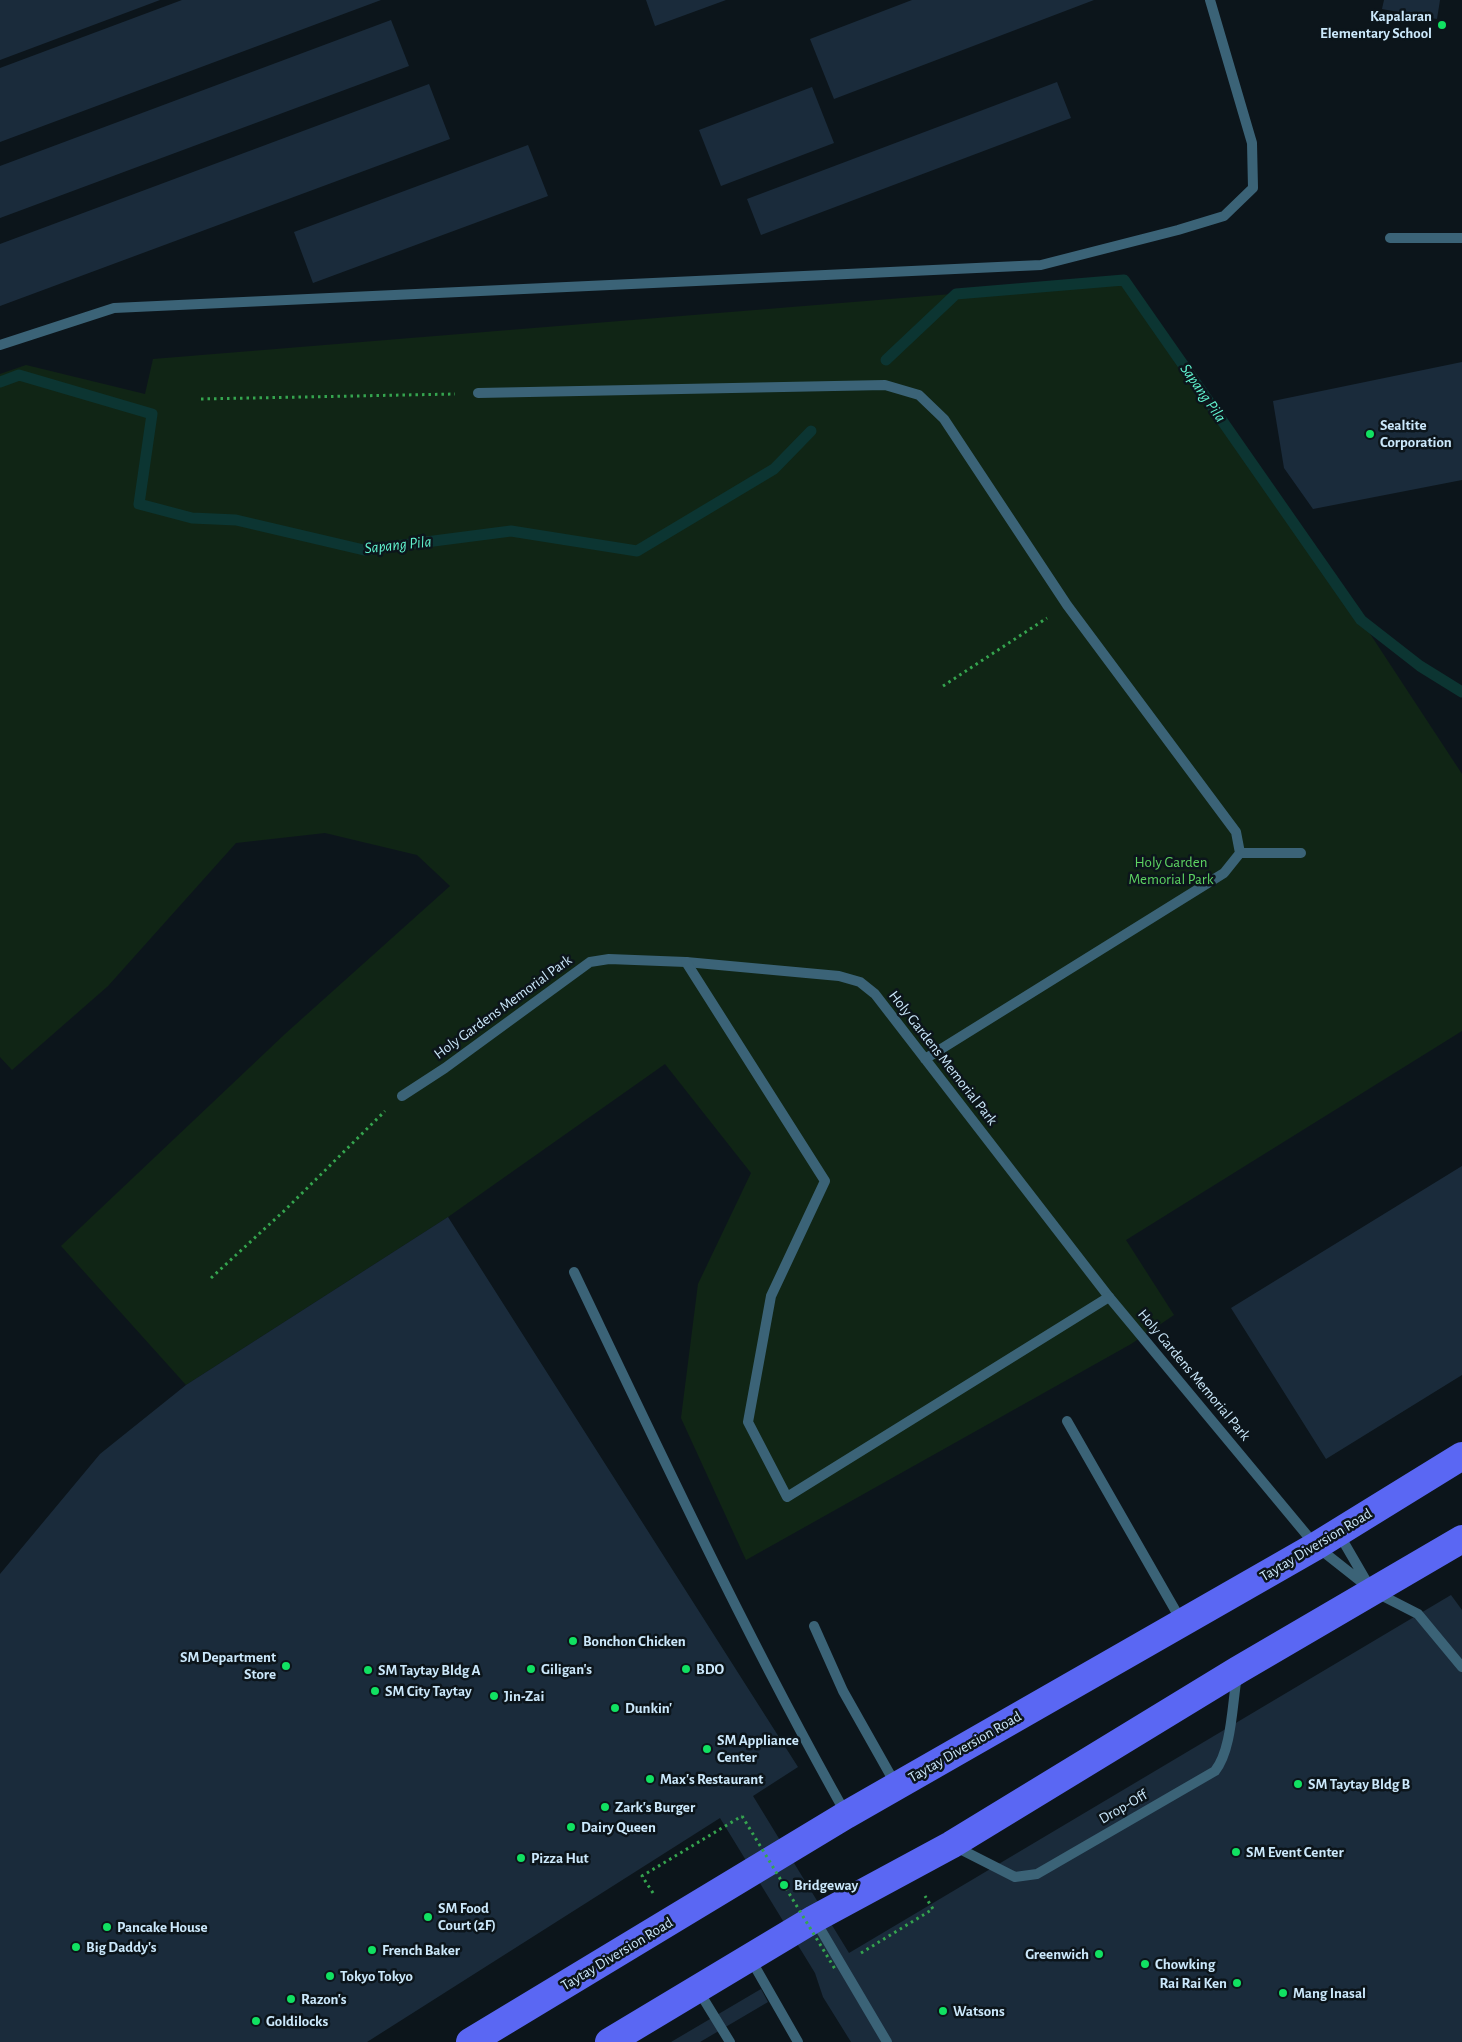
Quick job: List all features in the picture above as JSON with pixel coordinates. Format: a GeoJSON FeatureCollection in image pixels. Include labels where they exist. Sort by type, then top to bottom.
{"type":"FeatureCollection","features":[{"type":"Feature","properties":{"kind":"main road","name":"Taytay Diversion Road"},"geometry":{"type":"LineString","coordinates":[[470,2042],[846,1815],[1327,1539],[1462,1456]]}},
{"type":"Feature","properties":{"kind":"main road"},"geometry":{"type":"LineString","coordinates":[[609,2042],[814,1919],[951,1845],[1238,1670],[1373,1591],[1460,1545]]}},
{"type":"Feature","properties":{"kind":"street"},"geometry":{"type":"LineString","coordinates":[[0,345],[114,308],[1041,265],[1178,230],[1224,216],[1253,188],[1252,143],[1210,0]]}},
{"type":"Feature","properties":{"kind":"street"},"geometry":{"type":"LineString","coordinates":[[1390,238],[1462,238]]}},
{"type":"Feature","properties":{"kind":"street"},"geometry":{"type":"LineString","coordinates":[[478,393],[885,385],[919,395],[944,419],[1067,605],[1236,832],[1240,853],[1224,873],[925,1059]]}},
{"type":"Feature","properties":{"kind":"street"},"geometry":{"type":"LineString","coordinates":[[1240,853],[1301,853]]}},
{"type":"Feature","properties":{"kind":"street","name":"Holy Gardens Memorial Park"},"geometry":{"type":"LineString","coordinates":[[402,1096],[444,1068],[590,962],[609,959],[686,962],[839,976],[860,982],[875,994],[1109,1297],[1327,1539]]}},
{"type":"Feature","properties":{"kind":"street"},"geometry":{"type":"LineString","coordinates":[[686,962],[826,1181],[771,1296],[748,1422],[788,1497],[1109,1297]]}},
{"type":"Feature","properties":{"kind":"street"},"geometry":{"type":"LineString","coordinates":[[574,1272],[665,1463],[815,1760],[846,1815]]}},
{"type":"Feature","properties":{"kind":"street"},"geometry":{"type":"LineString","coordinates":[[1067,1421],[1182,1622]]}},
{"type":"Feature","properties":{"kind":"street"},"geometry":{"type":"LineString","coordinates":[[1327,1539],[1373,1591],[1418,1614],[1462,1667]]}},
{"type":"Feature","properties":{"kind":"street"},"geometry":{"type":"LineString","coordinates":[[1327,1539],[1373,1591]]}},
{"type":"Feature","properties":{"kind":"street"},"geometry":{"type":"LineString","coordinates":[[814,1626],[843,1691],[896,1786]]}},
{"type":"Feature","properties":{"kind":"street","name":"Drop-Off"},"geometry":{"type":"LineString","coordinates":[[951,1845],[1015,1877],[1027,1877],[1037,1874],[1215,1771],[1224,1756],[1238,1670]]}},
{"type":"Feature","properties":{"kind":"street"},"geometry":{"type":"LineString","coordinates":[[814,1919],[887,2042]]}},
{"type":"Feature","properties":{"kind":"street"},"geometry":{"type":"LineString","coordinates":[[749,1958],[798,2042]]}},
{"type":"Feature","properties":{"kind":"street"},"geometry":{"type":"LineString","coordinates":[[697,1989],[730,2042]]}},
{"type":"Feature","properties":{"kind":"path"},"geometry":{"type":"LineString","coordinates":[[201,399],[478,393]]}},
{"type":"Feature","properties":{"kind":"path"},"geometry":{"type":"LineString","coordinates":[[943,686],[1067,605]]}},
{"type":"Feature","properties":{"kind":"path"},"geometry":{"type":"LineString","coordinates":[[211,1278],[285,1210],[366,1128],[402,1096]]}},
{"type":"Feature","properties":{"kind":"path"},"geometry":{"type":"LineString","coordinates":[[642,1876],[742,1816],[835,1969],[844,1964]]}},
{"type":"Feature","properties":{"kind":"path"},"geometry":{"type":"LineString","coordinates":[[860,1954],[933,1909]]}},
{"type":"Feature","properties":{"kind":"green space","name":"Holy Garden Memorial Park"},"geometry":{"type":"Polygon","coordinates":[[[1124,280],[1361,620],[1462,774],[1462,1031],[1126,1240],[1174,1315],[1131,1344],[746,1560],[681,1418],[698,1284],[751,1173],[665,1064],[448,1217],[186,1385],[61,1246],[285,1034],[450,886],[417,855],[325,833],[236,843],[108,986],[12,1070],[0,1057],[0,374],[26,365],[145,394],[153,359],[1124,280]]]}},
{"type":"Feature","properties":{"kind":"building"},"geometry":{"type":"Polygon","coordinates":[[[0,0],[160,0],[0,60],[0,0]]]}},
{"type":"Feature","properties":{"kind":"building"},"geometry":{"type":"Polygon","coordinates":[[[182,0],[381,0],[0,142],[0,68],[182,0]]]}},
{"type":"Feature","properties":{"kind":"building"},"geometry":{"type":"Polygon","coordinates":[[[646,0],[726,0],[655,26],[646,0]]]}},
{"type":"Feature","properties":{"kind":"building"},"geometry":{"type":"Polygon","coordinates":[[[912,0],[1094,0],[834,99],[810,39],[912,0]]]}},
{"type":"Feature","properties":{"kind":"building"},"geometry":{"type":"Polygon","coordinates":[[[1384,0],[1440,0],[1437,19],[1382,9],[1384,0]]]}},
{"type":"Feature","properties":{"kind":"building"},"geometry":{"type":"Polygon","coordinates":[[[391,20],[409,66],[0,218],[0,166],[391,20]]]}},
{"type":"Feature","properties":{"kind":"building"},"geometry":{"type":"Polygon","coordinates":[[[1057,82],[1071,118],[761,235],[747,199],[1057,82]]]}},
{"type":"Feature","properties":{"kind":"building"},"geometry":{"type":"Polygon","coordinates":[[[429,84],[450,139],[0,306],[0,244],[429,84]]]}},
{"type":"Feature","properties":{"kind":"building"},"geometry":{"type":"Polygon","coordinates":[[[812,87],[834,143],[721,186],[699,130],[812,87]]]}},
{"type":"Feature","properties":{"kind":"building"},"geometry":{"type":"Polygon","coordinates":[[[528,145],[548,196],[313,283],[294,232],[528,145]]]}},
{"type":"Feature","properties":{"kind":"building","name":"Sealtite Corporation"},"geometry":{"type":"Polygon","coordinates":[[[1462,362],[1462,480],[1313,509],[1284,468],[1273,401],[1462,362]]]}},
{"type":"Feature","properties":{"kind":"building"},"geometry":{"type":"Polygon","coordinates":[[[1462,1166],[1462,1375],[1326,1459],[1231,1308],[1462,1166]]]}},
{"type":"Feature","properties":{"kind":"building","name":"SM City Taytay"},"geometry":{"type":"Polygon","coordinates":[[[448,1217],[798,1767],[753,1796],[849,1953],[1451,1595],[1462,1610],[1462,2042],[851,2042],[823,1997],[815,1973],[720,1818],[367,2042],[0,2042],[0,1574],[100,1454],[186,1385],[448,1217]]]}},
{"type":"Feature","properties":{"kind":"building"},"geometry":{"type":"Polygon","coordinates":[[[761,1989],[768,2002],[700,2042],[671,2042],[761,1989]]]}},
{"type":"Feature","properties":{"kind":"waterway","name":"Sapang Pila"},"geometry":{"type":"LineString","coordinates":[[886,360],[956,294],[1124,280],[1361,620],[1420,666],[1462,692]]}},
{"type":"Feature","properties":{"kind":"waterway","name":"Sapang Pila"},"geometry":{"type":"LineString","coordinates":[[0,382],[19,375],[152,414],[139,504],[192,518],[236,520],[364,550],[511,531],[637,551],[774,469],[811,431]]}},
{"type":"Feature","properties":{"kind":"place","name":"Kapalaran Elementary School"},"geometry":{"type":"Point","coordinates":[1442,25]}},
{"type":"Feature","properties":{"kind":"place","name":"Sealtite Corporation"},"geometry":{"type":"Point","coordinates":[1370,434]}},
{"type":"Feature","properties":{"kind":"place","name":"Bonchon Chicken"},"geometry":{"type":"Point","coordinates":[573,1641]}},
{"type":"Feature","properties":{"kind":"place","name":"SM Department Store"},"geometry":{"type":"Point","coordinates":[286,1666]}},
{"type":"Feature","properties":{"kind":"place","name":"Giligan's"},"geometry":{"type":"Point","coordinates":[531,1669]}},
{"type":"Feature","properties":{"kind":"place","name":"BDO"},"geometry":{"type":"Point","coordinates":[686,1669]}},
{"type":"Feature","properties":{"kind":"place","name":"SM Taytay Bldg A"},"geometry":{"type":"Point","coordinates":[368,1670]}},
{"type":"Feature","properties":{"kind":"place","name":"SM City Taytay"},"geometry":{"type":"Point","coordinates":[375,1691]}},
{"type":"Feature","properties":{"kind":"place","name":"Jin-Zai"},"geometry":{"type":"Point","coordinates":[494,1696]}},
{"type":"Feature","properties":{"kind":"place","name":"Dunkin'"},"geometry":{"type":"Point","coordinates":[615,1708]}},
{"type":"Feature","properties":{"kind":"place","name":"SM Appliance Center"},"geometry":{"type":"Point","coordinates":[707,1749]}},
{"type":"Feature","properties":{"kind":"place","name":"Max's Restaurant"},"geometry":{"type":"Point","coordinates":[650,1779]}},
{"type":"Feature","properties":{"kind":"place","name":"SM Taytay Bldg B"},"geometry":{"type":"Point","coordinates":[1298,1784]}},
{"type":"Feature","properties":{"kind":"place","name":"Zark's Burger"},"geometry":{"type":"Point","coordinates":[605,1807]}},
{"type":"Feature","properties":{"kind":"place","name":"Dairy Queen"},"geometry":{"type":"Point","coordinates":[571,1827]}},
{"type":"Feature","properties":{"kind":"place","name":"SM Event Center"},"geometry":{"type":"Point","coordinates":[1236,1852]}},
{"type":"Feature","properties":{"kind":"place","name":"Pizza Hut"},"geometry":{"type":"Point","coordinates":[521,1858]}},
{"type":"Feature","properties":{"kind":"place","name":"Bridgeway"},"geometry":{"type":"Point","coordinates":[784,1885]}},
{"type":"Feature","properties":{"kind":"place","name":"SM Food Court (2F)"},"geometry":{"type":"Point","coordinates":[428,1917]}},
{"type":"Feature","properties":{"kind":"place","name":"Pancake House"},"geometry":{"type":"Point","coordinates":[107,1927]}},
{"type":"Feature","properties":{"kind":"place","name":"Big Daddy's"},"geometry":{"type":"Point","coordinates":[76,1947]}},
{"type":"Feature","properties":{"kind":"place","name":"French Baker"},"geometry":{"type":"Point","coordinates":[372,1950]}},
{"type":"Feature","properties":{"kind":"place","name":"Greenwich"},"geometry":{"type":"Point","coordinates":[1099,1954]}},
{"type":"Feature","properties":{"kind":"place","name":"Chowking"},"geometry":{"type":"Point","coordinates":[1145,1964]}},
{"type":"Feature","properties":{"kind":"place","name":"Tokyo Tokyo"},"geometry":{"type":"Point","coordinates":[330,1976]}},
{"type":"Feature","properties":{"kind":"place","name":"Rai Rai Ken"},"geometry":{"type":"Point","coordinates":[1237,1983]}},
{"type":"Feature","properties":{"kind":"place","name":"Mang Inasal"},"geometry":{"type":"Point","coordinates":[1283,1993]}},
{"type":"Feature","properties":{"kind":"place","name":"Razon's"},"geometry":{"type":"Point","coordinates":[291,1999]}},
{"type":"Feature","properties":{"kind":"place","name":"Watsons"},"geometry":{"type":"Point","coordinates":[943,2011]}},
{"type":"Feature","properties":{"kind":"place","name":"Goldilocks"},"geometry":{"type":"Point","coordinates":[256,2021]}}]}
